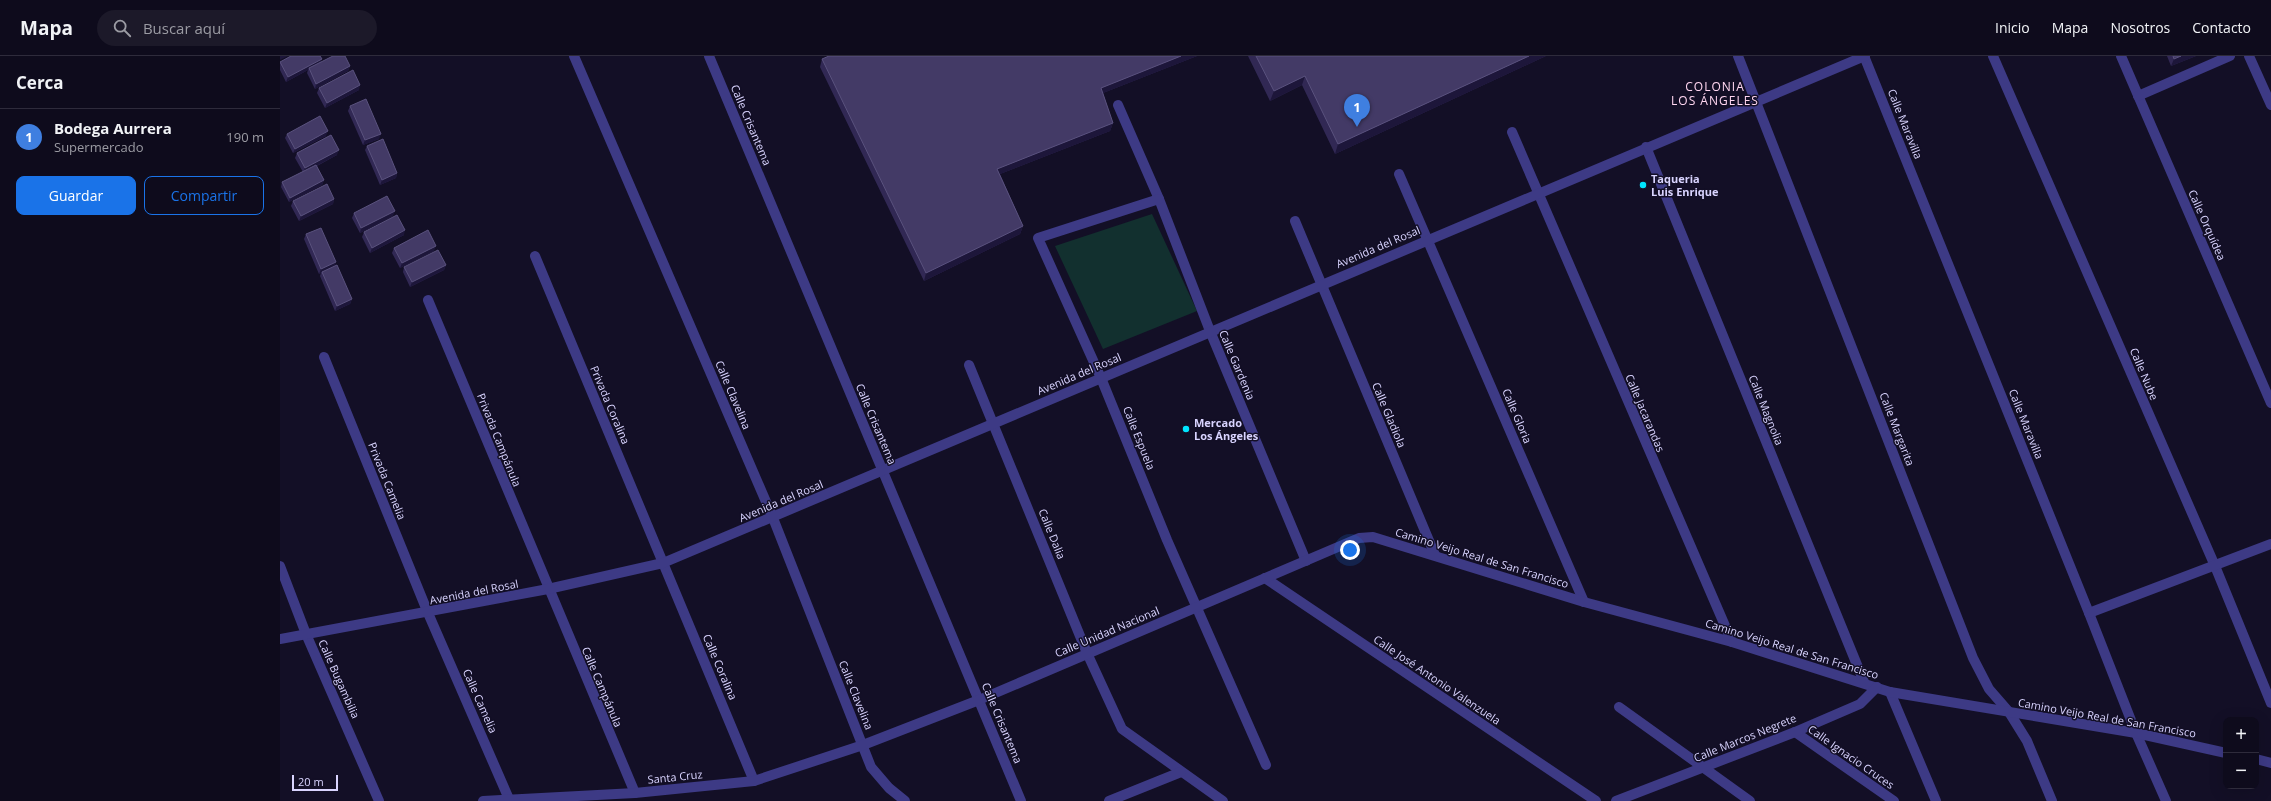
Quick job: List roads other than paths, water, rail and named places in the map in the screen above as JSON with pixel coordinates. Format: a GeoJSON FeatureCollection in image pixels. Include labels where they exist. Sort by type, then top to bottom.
{"type":"FeatureCollection","features":[{"type":"Feature","properties":{"kind":"street","name":"Calle Clavelina"},"geometry":{"type":"LineString","coordinates":[[574,56],[773,518],[872,767],[889,788],[905,801]]}},
{"type":"Feature","properties":{"kind":"street","name":"Calle Crisantema"},"geometry":{"type":"LineString","coordinates":[[709,56],[1021,801]]}},
{"type":"Feature","properties":{"kind":"street","name":"Calle Margarita"},"geometry":{"type":"LineString","coordinates":[[1738,56],[1973,658],[1989,689],[2010,712],[2027,742],[2052,801]]}},
{"type":"Feature","properties":{"kind":"street","name":"Avenida del Rosal"},"geometry":{"type":"LineString","coordinates":[[280,639],[428,613],[548,589],[663,563],[773,518],[1321,284],[1865,56]]}},
{"type":"Feature","properties":{"kind":"street","name":"Calle Maravilla"},"geometry":{"type":"LineString","coordinates":[[1865,56],[2090,613],[2136,733],[2166,801]]}},
{"type":"Feature","properties":{"kind":"street","name":"Calle Nube"},"geometry":{"type":"LineString","coordinates":[[1993,56],[2215,566],[2271,702]]}},
{"type":"Feature","properties":{"kind":"street","name":"Calle Orquídea"},"geometry":{"type":"LineString","coordinates":[[2121,56],[2271,403]]}},
{"type":"Feature","properties":{"kind":"street"},"geometry":{"type":"LineString","coordinates":[[2138,96],[2230,56]]}},
{"type":"Feature","properties":{"kind":"street"},"geometry":{"type":"LineString","coordinates":[[2249,56],[2271,105]]}},
{"type":"Feature","properties":{"kind":"street","name":"Calle Gardenia"},"geometry":{"type":"LineString","coordinates":[[1118,106],[1158,199],[1210,331],[1306,561]]}},
{"type":"Feature","properties":{"kind":"street","name":"Calle Jacarandas"},"geometry":{"type":"LineString","coordinates":[[1512,132],[1537,194],[1732,642]]}},
{"type":"Feature","properties":{"kind":"street","name":"Calle Magnolia"},"geometry":{"type":"LineString","coordinates":[[1646,147],[1864,682]]}},
{"type":"Feature","properties":{"kind":"street","name":"Calle Gloria"},"geometry":{"type":"LineString","coordinates":[[1399,174],[1584,602]]}},
{"type":"Feature","properties":{"kind":"street","name":"Calle Espuela"},"geometry":{"type":"LineString","coordinates":[[1158,199],[1038,238],[1101,378],[1197,607],[1266,765]]}},
{"type":"Feature","properties":{"kind":"street","name":"Calle Gladiola"},"geometry":{"type":"LineString","coordinates":[[1295,221],[1435,555]]}},
{"type":"Feature","properties":{"kind":"street","name":"Privada Coralina"},"geometry":{"type":"LineString","coordinates":[[535,256],[663,563]]}},
{"type":"Feature","properties":{"kind":"street","name":"Privada Campánula"},"geometry":{"type":"LineString","coordinates":[[428,300],[548,589]]}},
{"type":"Feature","properties":{"kind":"street","name":"Privada Camelia"},"geometry":{"type":"LineString","coordinates":[[324,357],[428,613]]}},
{"type":"Feature","properties":{"kind":"street","name":"Calle Dalia"},"geometry":{"type":"LineString","coordinates":[[969,366],[1087,653],[1122,729],[1223,801]]}},
{"type":"Feature","properties":{"kind":"street","name":"Camino Veijo Real de San Francisco"},"geometry":{"type":"LineString","coordinates":[[1359,538],[1373,537],[1584,602],[1732,642],[1864,682],[1890,692],[2136,733],[2223,752]]}},
{"type":"Feature","properties":{"kind":"street","name":"Calle Unidad Nacional"},"geometry":{"type":"LineString","coordinates":[[863,745],[979,700],[1359,538]]}},
{"type":"Feature","properties":{"kind":"street"},"geometry":{"type":"LineString","coordinates":[[2090,613],[2271,544]]}},
{"type":"Feature","properties":{"kind":"street","name":"Calle Coralina"},"geometry":{"type":"LineString","coordinates":[[663,563],[754,781]]}},
{"type":"Feature","properties":{"kind":"street","name":"Calle Bugambilia"},"geometry":{"type":"LineString","coordinates":[[280,566],[306,634],[379,801]]}},
{"type":"Feature","properties":{"kind":"street","name":"Calle José Antonio Valenzuela"},"geometry":{"type":"LineString","coordinates":[[1265,578],[1596,801]]}},
{"type":"Feature","properties":{"kind":"street","name":"Calle Campánula"},"geometry":{"type":"LineString","coordinates":[[548,589],[635,794]]}},
{"type":"Feature","properties":{"kind":"street","name":"Calle Camelia"},"geometry":{"type":"LineString","coordinates":[[428,613],[509,799]]}},
{"type":"Feature","properties":{"kind":"street","name":"Calle Marcos Negrete"},"geometry":{"type":"LineString","coordinates":[[1616,801],[1795,732],[1860,704],[1877,687]]}},
{"type":"Feature","properties":{"kind":"street"},"geometry":{"type":"LineString","coordinates":[[1890,692],[1936,801]]}},
{"type":"Feature","properties":{"kind":"street"},"geometry":{"type":"LineString","coordinates":[[1619,707],[1750,801]]}},
{"type":"Feature","properties":{"kind":"street","name":"Calle Ignacio Cruces"},"geometry":{"type":"LineString","coordinates":[[1795,732],[1894,801]]}},
{"type":"Feature","properties":{"kind":"street","name":"Santa Cruz"},"geometry":{"type":"LineString","coordinates":[[483,801],[509,799],[539,800],[635,794],[754,781],[863,745]]}},
{"type":"Feature","properties":{"kind":"street"},"geometry":{"type":"LineString","coordinates":[[2259,760],[2271,763]]}},
{"type":"Feature","properties":{"kind":"street"},"geometry":{"type":"LineString","coordinates":[[1109,801],[1181,772]]}},
{"type":"Feature","properties":{"kind":"place","name":"Bodega Aurrera"},"geometry":{"type":"Point","coordinates":[1357,127]}},
{"type":"Feature","properties":{"kind":"place","name":"Taqueria Luis Enrique"},"geometry":{"type":"Point","coordinates":[1643,185]}},
{"type":"Feature","properties":{"kind":"place","name":"Mercado Los Ángeles"},"geometry":{"type":"Point","coordinates":[1186,429]}},
{"type":"Feature","properties":{"kind":"district","name":"COLONIA LOS ÁNGELES"},"geometry":{"type":"Point","coordinates":[1715,94]}}]}
